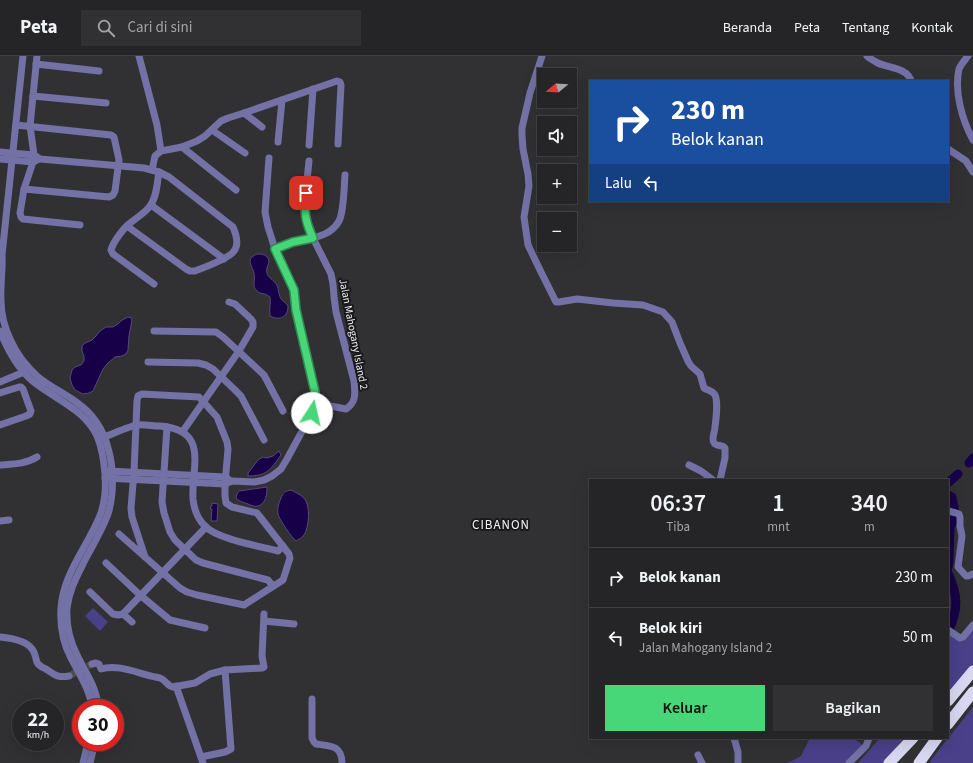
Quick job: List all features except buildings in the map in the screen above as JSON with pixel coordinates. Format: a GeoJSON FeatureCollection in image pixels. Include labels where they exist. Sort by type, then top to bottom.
{"type":"FeatureCollection","features":[{"type":"Feature","properties":{"kind":"highway"},"geometry":{"type":"LineString","coordinates":[[949,699],[973,671]]}},
{"type":"Feature","properties":{"kind":"highway"},"geometry":{"type":"LineString","coordinates":[[949,723],[973,692]]}},
{"type":"Feature","properties":{"kind":"highway"},"geometry":{"type":"LineString","coordinates":[[889,763],[912,739]]}},
{"type":"Feature","properties":{"kind":"highway"},"geometry":{"type":"LineString","coordinates":[[918,763],[938,739]]}},
{"type":"Feature","properties":{"kind":"highway"},"geometry":{"type":"LineString","coordinates":[[925,763],[938,739]]}},
{"type":"Feature","properties":{"kind":"street"},"geometry":{"type":"LineString","coordinates":[[23,56],[1,257],[3,266],[1,300],[4,321],[11,341],[26,370],[34,383],[73,408],[91,425],[102,450],[108,475],[111,499],[108,514],[73,583],[69,596],[67,621],[76,654],[87,674],[95,692],[96,699]]}},
{"type":"Feature","properties":{"kind":"street"},"geometry":{"type":"LineString","coordinates":[[37,56],[30,126],[36,159],[24,189],[20,213],[21,217],[23,219],[80,225]]}},
{"type":"Feature","properties":{"kind":"street"},"geometry":{"type":"LineString","coordinates":[[139,56],[156,119],[161,151]]}},
{"type":"Feature","properties":{"kind":"street"},"geometry":{"type":"LineString","coordinates":[[542,56],[530,94],[524,118],[522,135],[529,180],[524,217],[528,245],[556,302],[577,299],[613,304],[643,305],[663,312],[672,322],[690,364],[700,374],[704,388],[712,392],[715,396],[716,426],[713,439],[717,445],[723,445],[725,448],[725,458],[720,479]]}},
{"type":"Feature","properties":{"kind":"street"},"geometry":{"type":"LineString","coordinates":[[867,56],[877,63],[906,73],[911,80]]}},
{"type":"Feature","properties":{"kind":"street"},"geometry":{"type":"LineString","coordinates":[[968,56],[960,68],[958,91],[962,112],[973,140]]}},
{"type":"Feature","properties":{"kind":"street"},"geometry":{"type":"LineString","coordinates":[[36,64],[99,71]]}},
{"type":"Feature","properties":{"kind":"street"},"geometry":{"type":"LineString","coordinates":[[154,284],[112,254],[111,250],[112,246],[127,226],[151,205],[154,198],[155,156],[161,151],[182,147],[198,141],[221,121],[228,118],[337,81],[340,82],[341,85],[338,144]]}},
{"type":"Feature","properties":{"kind":"street"},"geometry":{"type":"LineString","coordinates":[[309,146],[314,89]]}},
{"type":"Feature","properties":{"kind":"street"},"geometry":{"type":"LineString","coordinates":[[33,96],[106,103]]}},
{"type":"Feature","properties":{"kind":"street"},"geometry":{"type":"LineString","coordinates":[[278,142],[282,100]]}},
{"type":"Feature","properties":{"kind":"street"},"geometry":{"type":"LineString","coordinates":[[244,113],[262,127]]}},
{"type":"Feature","properties":{"kind":"street"},"geometry":{"type":"LineString","coordinates":[[16,125],[114,136],[119,160],[115,191],[113,195],[109,197],[24,189]]}},
{"type":"Feature","properties":{"kind":"street"},"geometry":{"type":"LineString","coordinates":[[212,130],[245,153]]}},
{"type":"Feature","properties":{"kind":"street"},"geometry":{"type":"LineString","coordinates":[[182,147],[236,190]]}},
{"type":"Feature","properties":{"kind":"street"},"geometry":{"type":"LineString","coordinates":[[949,150],[966,161],[973,172]]}},
{"type":"Feature","properties":{"kind":"street"},"geometry":{"type":"LineString","coordinates":[[0,152],[13,157]]}},
{"type":"Feature","properties":{"kind":"street"},"geometry":{"type":"LineString","coordinates":[[0,159],[13,157],[144,168],[155,171],[168,177],[233,227],[236,234],[236,247],[234,252],[224,259],[195,271],[190,271],[186,270],[127,226]]}},
{"type":"Feature","properties":{"kind":"street"},"geometry":{"type":"LineString","coordinates":[[108,475],[254,482],[264,480],[281,469],[312,413],[315,403],[315,392],[296,310],[294,290],[275,249],[265,212],[269,158]]}},
{"type":"Feature","properties":{"kind":"street","name":"Jalan Mahogany Island 2"},"geometry":{"type":"LineString","coordinates":[[309,161],[304,209],[309,229],[331,274],[336,312],[354,381],[355,392],[354,400],[351,406],[346,409],[315,403]]}},
{"type":"Feature","properties":{"kind":"street"},"geometry":{"type":"LineString","coordinates":[[275,249],[293,242],[323,235],[339,222],[345,175]]}},
{"type":"Feature","properties":{"kind":"street"},"geometry":{"type":"LineString","coordinates":[[151,205],[224,259]]}},
{"type":"Feature","properties":{"kind":"street"},"geometry":{"type":"LineString","coordinates":[[182,431],[239,351],[253,328],[253,322],[235,304],[229,302]]}},
{"type":"Feature","properties":{"kind":"street"},"geometry":{"type":"LineString","coordinates":[[0,331],[13,359],[26,370],[76,402],[87,411],[96,421],[104,436],[108,449],[108,475],[101,512],[67,581],[61,608],[61,621],[66,645],[70,657],[90,699]]}},
{"type":"Feature","properties":{"kind":"street"},"geometry":{"type":"LineString","coordinates":[[154,331],[216,332],[224,336],[264,375],[284,411]]}},
{"type":"Feature","properties":{"kind":"street"},"geometry":{"type":"LineString","coordinates":[[148,362],[198,363],[213,369],[241,396],[264,440]]}},
{"type":"Feature","properties":{"kind":"street"},"geometry":{"type":"LineString","coordinates":[[0,382],[26,370]]}},
{"type":"Feature","properties":{"kind":"street"},"geometry":{"type":"LineString","coordinates":[[0,393],[21,387],[31,412],[26,416],[0,425]]}},
{"type":"Feature","properties":{"kind":"street"},"geometry":{"type":"LineString","coordinates":[[119,534],[180,588],[196,595],[244,605],[283,580],[290,558],[289,554],[257,513],[232,507],[226,503],[225,480],[228,449],[227,442],[216,418],[199,397],[142,394],[138,396],[131,508],[132,517],[145,557]]}},
{"type":"Feature","properties":{"kind":"street"},"geometry":{"type":"LineString","coordinates":[[104,436],[136,425],[166,427],[182,431],[190,440],[195,450],[196,458],[193,499],[199,519],[206,527],[214,533],[228,538],[278,551],[283,546]]}},
{"type":"Feature","properties":{"kind":"street"},"geometry":{"type":"LineString","coordinates":[[166,427],[162,502],[170,532],[175,540],[196,560],[203,564],[268,580],[273,586]]}},
{"type":"Feature","properties":{"kind":"street"},"geometry":{"type":"LineString","coordinates":[[0,465],[23,463],[37,457]]}},
{"type":"Feature","properties":{"kind":"street"},"geometry":{"type":"LineString","coordinates":[[689,466],[701,471],[712,479]]}},
{"type":"Feature","properties":{"kind":"street"},"geometry":{"type":"LineString","coordinates":[[952,512],[959,514],[960,517],[962,536],[958,567],[966,576],[973,574]]}},
{"type":"Feature","properties":{"kind":"street"},"geometry":{"type":"LineString","coordinates":[[0,520],[9,520]]}},
{"type":"Feature","properties":{"kind":"street"},"geometry":{"type":"LineString","coordinates":[[90,592],[113,614],[123,614],[184,548],[206,527]]}},
{"type":"Feature","properties":{"kind":"street"},"geometry":{"type":"LineString","coordinates":[[106,563],[140,595],[170,620],[204,628]]}},
{"type":"Feature","properties":{"kind":"street"},"geometry":{"type":"LineString","coordinates":[[123,614],[132,622]]}},
{"type":"Feature","properties":{"kind":"street"},"geometry":{"type":"LineString","coordinates":[[87,674],[109,668],[129,669],[160,678],[170,686],[176,686],[195,683],[210,674],[225,670],[262,668],[264,667],[262,656],[264,617],[294,624]]}},
{"type":"Feature","properties":{"kind":"street"},"geometry":{"type":"LineString","coordinates":[[950,632],[960,638],[963,637],[973,625]]}},
{"type":"Feature","properties":{"kind":"street"},"geometry":{"type":"LineString","coordinates":[[0,637],[9,638],[26,644],[33,650],[38,664],[55,676],[62,678],[69,676]]}},
{"type":"Feature","properties":{"kind":"street"},"geometry":{"type":"LineString","coordinates":[[92,664],[99,664],[101,669]]}},
{"type":"Feature","properties":{"kind":"street"},"geometry":{"type":"LineString","coordinates":[[176,686],[202,760],[231,749],[225,670]]}},
{"type":"Feature","properties":{"kind":"street"},"geometry":{"type":"LineString","coordinates":[[312,699],[312,738],[316,744],[335,747],[339,750],[342,763]]}},
{"type":"Feature","properties":{"kind":"street"},"geometry":{"type":"LineString","coordinates":[[734,739],[738,752],[738,763]]}},
{"type":"Feature","properties":{"kind":"street"},"geometry":{"type":"LineString","coordinates":[[849,763],[866,746],[869,739]]}},
{"type":"Feature","properties":{"kind":"street"},"geometry":{"type":"LineString","coordinates":[[83,763],[86,751]]}},
{"type":"Feature","properties":{"kind":"street"},"geometry":{"type":"LineString","coordinates":[[90,763],[92,751]]}},
{"type":"Feature","properties":{"kind":"street"},"geometry":{"type":"LineString","coordinates":[[698,755],[702,763]]}},
{"type":"Feature","properties":{"kind":"shaded area"},"geometry":{"type":"Polygon","coordinates":[[[257,254],[264,255],[268,258],[268,275],[277,285],[279,295],[288,306],[287,313],[283,317],[277,318],[270,316],[270,297],[255,289],[254,273],[250,260],[257,254]]]}},
{"type":"Feature","properties":{"kind":"shaded area"},"geometry":{"type":"Polygon","coordinates":[[[128,317],[132,320],[128,350],[126,354],[115,357],[108,363],[103,369],[93,391],[83,394],[75,390],[70,378],[72,370],[81,365],[84,361],[82,346],[92,340],[106,327],[113,327],[128,317]]]}},
{"type":"Feature","properties":{"kind":"shaded area"},"geometry":{"type":"Polygon","coordinates":[[[279,451],[281,455],[268,471],[260,475],[248,476],[248,473],[258,460],[263,457],[267,458],[273,456],[279,451]]]}},
{"type":"Feature","properties":{"kind":"shaded area"},"geometry":{"type":"Polygon","coordinates":[[[267,487],[266,496],[261,505],[251,505],[236,498],[239,491],[267,487]]]}},
{"type":"Feature","properties":{"kind":"shaded area"},"geometry":{"type":"Polygon","coordinates":[[[291,490],[304,498],[308,506],[308,522],[306,531],[302,537],[296,541],[283,524],[278,512],[279,504],[283,495],[291,490]]]}},
{"type":"Feature","properties":{"kind":"shaded area"},"geometry":{"type":"Polygon","coordinates":[[[212,503],[218,504],[217,521],[211,521],[212,509],[210,509],[212,503]]]}},
{"type":"Feature","properties":{"kind":"shaded area"},"geometry":{"type":"Polygon","coordinates":[[[93,608],[108,622],[100,631],[85,616],[93,608]]]}},
{"type":"Feature","properties":{"kind":"shaded area"},"geometry":{"type":"Polygon","coordinates":[[[973,625],[973,671],[949,700],[949,634],[950,632],[960,638],[973,625]]]}},
{"type":"Feature","properties":{"kind":"shaded area"},"geometry":{"type":"Polygon","coordinates":[[[973,707],[973,763],[930,763],[973,707]]]}},
{"type":"Feature","properties":{"kind":"shaded area"},"geometry":{"type":"Polygon","coordinates":[[[810,739],[854,739],[863,745],[849,760],[844,763],[788,763],[801,756],[810,739]]]}},
{"type":"Feature","properties":{"kind":"shaded area"},"geometry":{"type":"Polygon","coordinates":[[[879,739],[912,739],[889,763],[858,763],[879,739]]]}},
{"type":"Feature","properties":{"kind":"waterway"},"geometry":{"type":"LineString","coordinates":[[969,463],[973,458]]}},
{"type":"Feature","properties":{"kind":"waterway"},"geometry":{"type":"LineString","coordinates":[[949,482],[958,474]]}},
{"type":"Feature","properties":{"kind":"waterway"},"geometry":{"type":"LineString","coordinates":[[949,496],[952,497],[954,508],[954,520],[950,527],[949,560]]}},
{"type":"Feature","properties":{"kind":"waterway"},"geometry":{"type":"LineString","coordinates":[[949,576],[954,588],[956,602],[954,616],[949,630]]}},
{"type":"Feature","properties":{"kind":"tunnel"},"geometry":{"type":"LineString","coordinates":[[69,676],[92,664]]}},
{"type":"Feature","properties":{"kind":"district","name":"CIBANON"},"geometry":{"type":"Point","coordinates":[501,524]}},
{"type":"Feature","properties":{"kind":"route"},"geometry":{"type":"LineString","coordinates":[[306,193],[304,209],[313,238],[293,242],[275,249],[294,290],[296,310],[315,392],[315,403],[312,413]]}}]}
